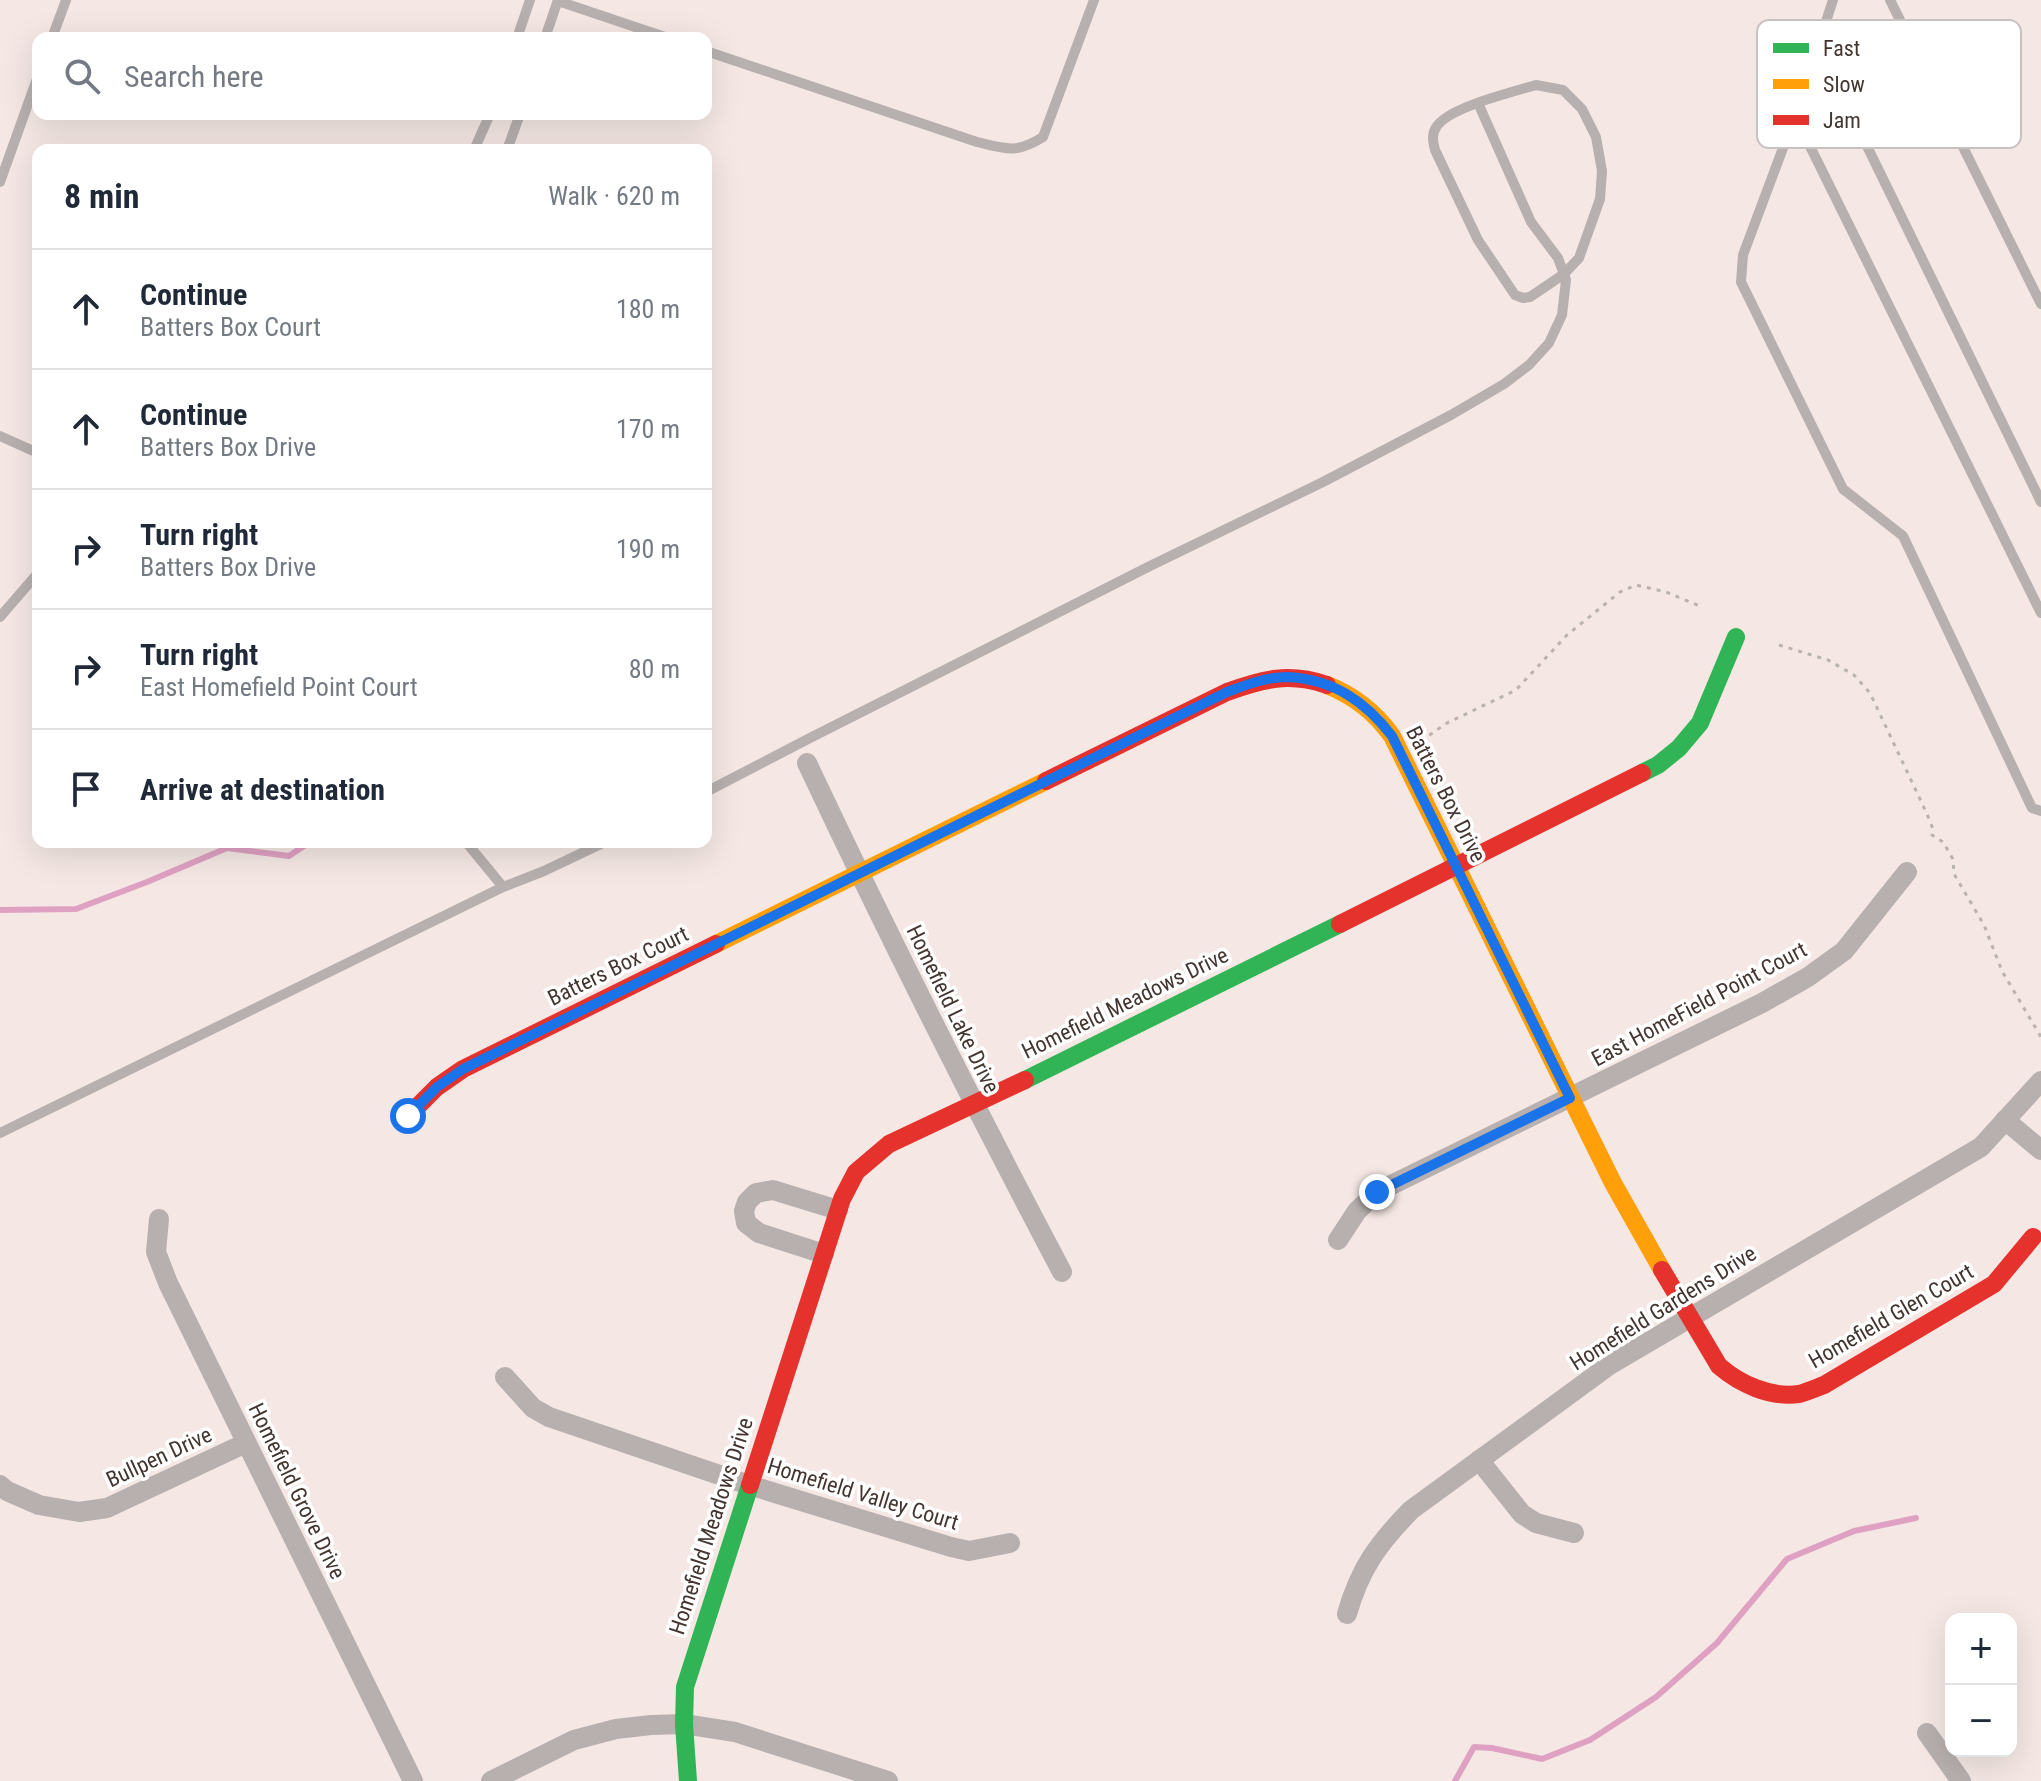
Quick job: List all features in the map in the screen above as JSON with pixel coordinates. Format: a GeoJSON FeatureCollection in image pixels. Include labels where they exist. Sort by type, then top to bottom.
{"type":"FeatureCollection","features":[{"type":"Feature","properties":{"kind":"street","name":"Homefield Meadows Drive"},"geometry":{"type":"LineString","coordinates":[[688,1781],[685,1766],[685,1687],[838,1210],[856,1172],[889,1144],[974,1105],[1658,765],[1679,748],[1700,723],[1736,637]]}},
{"type":"Feature","properties":{"kind":"street","name":"Batters Box Drive"},"geometry":{"type":"LineString","coordinates":[[859,874],[1227,692],[1258,681],[1286,677],[1320,682],[1350,695],[1376,715],[1392,736],[1613,1183],[1689,1318]]}},
{"type":"Feature","properties":{"kind":"street","name":"Homefield Lake Drive"},"geometry":{"type":"LineString","coordinates":[[807,763],[974,1105],[1062,1272]]}},
{"type":"Feature","properties":{"kind":"street","name":"East HomeField Point Court"},"geometry":{"type":"LineString","coordinates":[[1570,1098],[1808,977],[1844,951],[1907,872]]}},
{"type":"Feature","properties":{"kind":"street","name":"Batters Box Court"},"geometry":{"type":"LineString","coordinates":[[408,1116],[437,1087],[463,1069],[859,874]]}},
{"type":"Feature","properties":{"kind":"street","name":"Homefield Gardens Drive"},"geometry":{"type":"LineString","coordinates":[[1347,1614],[1367,1562],[1411,1510],[1611,1364],[1961,1161],[1981,1147],[2041,1081]]}},
{"type":"Feature","properties":{"kind":"street"},"geometry":{"type":"LineString","coordinates":[[1338,1240],[1357,1211],[1377,1192],[1570,1098]]}},
{"type":"Feature","properties":{"kind":"street"},"geometry":{"type":"LineString","coordinates":[[2005,1120],[2041,1150]]}},
{"type":"Feature","properties":{"kind":"street"},"geometry":{"type":"LineString","coordinates":[[824,1254],[759,1233],[746,1223],[744,1211],[747,1202],[756,1193],[773,1190],[838,1210]]}},
{"type":"Feature","properties":{"kind":"street","name":"Homefield Grove Drive"},"geometry":{"type":"LineString","coordinates":[[159,1219],[156,1252],[168,1283],[413,1781]]}},
{"type":"Feature","properties":{"kind":"street","name":"Homefield Glen Court"},"geometry":{"type":"LineString","coordinates":[[1689,1318],[1719,1366],[1732,1377],[1750,1387],[1798,1394],[1824,1385],[1994,1284],[2033,1237]]}},
{"type":"Feature","properties":{"kind":"street","name":"Homefield Valley Court"},"geometry":{"type":"LineString","coordinates":[[505,1377],[533,1408],[549,1417],[749,1485],[951,1547],[969,1551],[1010,1543]]}},
{"type":"Feature","properties":{"kind":"street","name":"Bullpen Drive"},"geometry":{"type":"LineString","coordinates":[[0,1485],[39,1505],[79,1512],[107,1508],[246,1443]]}},
{"type":"Feature","properties":{"kind":"street"},"geometry":{"type":"LineString","coordinates":[[1479,1460],[1522,1514],[1536,1523],[1574,1533]]}},
{"type":"Feature","properties":{"kind":"street"},"geometry":{"type":"LineString","coordinates":[[491,1781],[574,1740],[616,1729],[684,1724],[735,1732],[888,1781]]}},
{"type":"Feature","properties":{"kind":"street"},"geometry":{"type":"LineString","coordinates":[[1927,1733],[1961,1781]]}},
{"type":"Feature","properties":{"kind":"lane"},"geometry":{"type":"LineString","coordinates":[[54,32],[66,0]]}},
{"type":"Feature","properties":{"kind":"lane"},"geometry":{"type":"LineString","coordinates":[[519,32],[530,0]]}},
{"type":"Feature","properties":{"kind":"lane"},"geometry":{"type":"LineString","coordinates":[[547,32],[558,0],[651,32]]}},
{"type":"Feature","properties":{"kind":"lane"},"geometry":{"type":"LineString","coordinates":[[712,53],[977,142],[1006,149],[1027,147],[1043,137],[1094,0]]}},
{"type":"Feature","properties":{"kind":"lane"},"geometry":{"type":"LineString","coordinates":[[1826,20],[1833,0]]}},
{"type":"Feature","properties":{"kind":"lane"},"geometry":{"type":"LineString","coordinates":[[1890,0],[1900,20]]}},
{"type":"Feature","properties":{"kind":"lane"},"geometry":{"type":"LineString","coordinates":[[1536,85],[1553,86],[1569,94],[1582,109],[1596,137],[1602,171],[1600,199],[1579,258],[1564,274],[1530,297],[1515,295],[1478,240],[1435,150],[1432,137],[1436,127],[1446,117],[1478,103],[1536,85]]}},
{"type":"Feature","properties":{"kind":"lane"},"geometry":{"type":"LineString","coordinates":[[0,182],[32,93]]}},
{"type":"Feature","properties":{"kind":"lane"},"geometry":{"type":"LineString","coordinates":[[712,789],[1150,566],[1323,482],[1483,397],[1529,365],[1549,343],[1562,315],[1566,280],[1558,258],[1531,222],[1478,103]]}},
{"type":"Feature","properties":{"kind":"lane"},"geometry":{"type":"LineString","coordinates":[[477,144],[487,120]]}},
{"type":"Feature","properties":{"kind":"lane"},"geometry":{"type":"LineString","coordinates":[[509,144],[518,120]]}},
{"type":"Feature","properties":{"kind":"lane"},"geometry":{"type":"LineString","coordinates":[[1783,148],[1743,255],[1741,282],[1843,489],[1903,536],[2032,808],[2041,811]]}},
{"type":"Feature","properties":{"kind":"lane"},"geometry":{"type":"LineString","coordinates":[[1811,148],[2041,613]]}},
{"type":"Feature","properties":{"kind":"lane"},"geometry":{"type":"LineString","coordinates":[[1868,148],[2041,502]]}},
{"type":"Feature","properties":{"kind":"lane"},"geometry":{"type":"LineString","coordinates":[[1964,148],[2041,304]]}},
{"type":"Feature","properties":{"kind":"lane"},"geometry":{"type":"LineString","coordinates":[[0,436],[32,449]]}},
{"type":"Feature","properties":{"kind":"lane"},"geometry":{"type":"LineString","coordinates":[[0,617],[32,580]]}},
{"type":"Feature","properties":{"kind":"lane"},"geometry":{"type":"LineString","coordinates":[[471,848],[503,887]]}},
{"type":"Feature","properties":{"kind":"lane"},"geometry":{"type":"LineString","coordinates":[[0,1133],[503,887],[592,848]]}},
{"type":"Feature","properties":{"kind":"path"},"geometry":{"type":"LineString","coordinates":[[1401,754],[1447,723],[1516,690],[1567,635],[1620,592],[1636,585],[1666,592],[1702,607]]}},
{"type":"Feature","properties":{"kind":"path"},"geometry":{"type":"LineString","coordinates":[[1779,645],[1828,660],[1854,675],[1870,693],[1927,814],[1932,835],[1943,842],[1953,859],[1954,874],[1984,925],[2002,971],[2041,1037]]}},
{"type":"Feature","properties":{"kind":"waterway"},"geometry":{"type":"LineString","coordinates":[[0,910],[76,909],[227,848]]}},
{"type":"Feature","properties":{"kind":"waterway"},"geometry":{"type":"LineString","coordinates":[[227,848],[289,856],[301,848]]}},
{"type":"Feature","properties":{"kind":"waterway"},"geometry":{"type":"LineString","coordinates":[[1455,1781],[1474,1747],[1542,1759],[1590,1740],[1656,1697],[1717,1643],[1787,1559],[1854,1531],[1916,1518]]}},
{"type":"Feature","properties":{"kind":"traffic: fast"},"geometry":{"type":"LineString","coordinates":[[1642,773],[1679,748],[1700,723],[1736,637]]}},
{"type":"Feature","properties":{"kind":"traffic: fast"},"geometry":{"type":"LineString","coordinates":[[1025,1080],[1340,924]]}},
{"type":"Feature","properties":{"kind":"traffic: fast"},"geometry":{"type":"LineString","coordinates":[[688,1781],[685,1687],[750,1485]]}},
{"type":"Feature","properties":{"kind":"traffic: slow"},"geometry":{"type":"LineString","coordinates":[[1327,685],[1364,706],[1392,736],[1613,1183],[1662,1270]]}},
{"type":"Feature","properties":{"kind":"traffic: slow"},"geometry":{"type":"LineString","coordinates":[[716,944],[1046,781]]}},
{"type":"Feature","properties":{"kind":"traffic: jam"},"geometry":{"type":"LineString","coordinates":[[1046,781],[1240,687],[1288,678],[1327,685]]}},
{"type":"Feature","properties":{"kind":"traffic: jam"},"geometry":{"type":"LineString","coordinates":[[1340,924],[1642,773]]}},
{"type":"Feature","properties":{"kind":"traffic: jam"},"geometry":{"type":"LineString","coordinates":[[408,1116],[437,1087],[463,1069],[716,944]]}},
{"type":"Feature","properties":{"kind":"traffic: jam"},"geometry":{"type":"LineString","coordinates":[[750,1485],[842,1199],[856,1172],[889,1144],[1025,1080]]}},
{"type":"Feature","properties":{"kind":"traffic: jam"},"geometry":{"type":"LineString","coordinates":[[1662,1270],[1719,1366],[1736,1379],[1756,1388],[1788,1395],[1824,1385],[1994,1284],[2033,1237]]}},
{"type":"Feature","properties":{"kind":"route"},"geometry":{"type":"LineString","coordinates":[[408,1116],[437,1087],[463,1069],[1227,692],[1258,681],[1286,677],[1320,682],[1350,695],[1376,715],[1392,736],[1570,1098],[1377,1192]]}}]}
